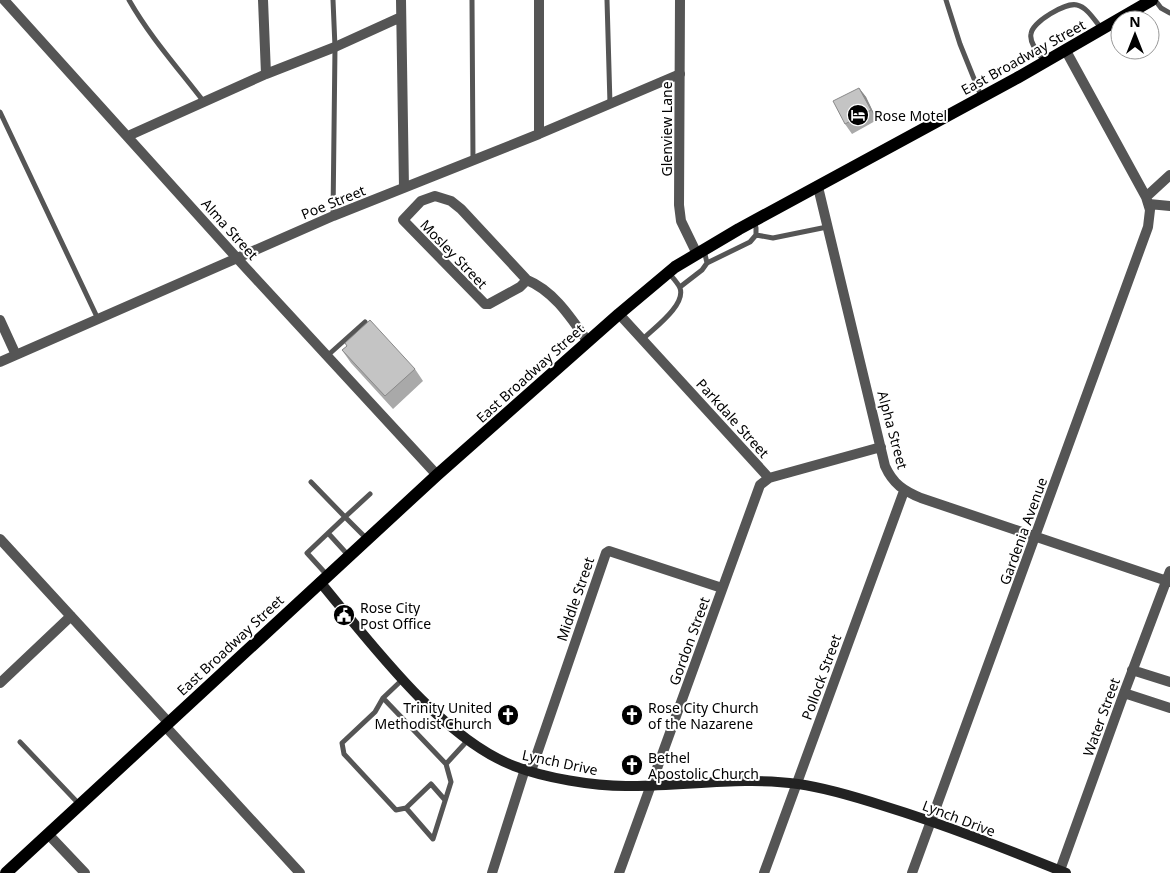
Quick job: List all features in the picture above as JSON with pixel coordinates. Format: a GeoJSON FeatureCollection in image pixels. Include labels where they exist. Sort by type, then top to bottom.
{"type":"FeatureCollection","features":[{"type":"Feature","properties":{"kind":"main road","name":"East Broadway Street"},"geometry":{"type":"LineString","coordinates":[[6,873],[437,475],[668,272],[754,221],[982,98],[1153,0]]}},
{"type":"Feature","properties":{"kind":"main road","name":"Lynch Drive"},"geometry":{"type":"LineString","coordinates":[[324,579],[403,679],[422,700],[468,740],[514,766],[582,782],[624,786],[760,781],[797,784],[854,796],[931,822],[1062,872]]}},
{"type":"Feature","properties":{"kind":"street","name":"Alma Street"},"geometry":{"type":"LineString","coordinates":[[2,0],[437,475]]}},
{"type":"Feature","properties":{"kind":"street"},"geometry":{"type":"LineString","coordinates":[[263,0],[266,74]]}},
{"type":"Feature","properties":{"kind":"street"},"geometry":{"type":"LineString","coordinates":[[401,0],[404,188]]}},
{"type":"Feature","properties":{"kind":"street"},"geometry":{"type":"LineString","coordinates":[[539,0],[539,134]]}},
{"type":"Feature","properties":{"kind":"street","name":"Glenview Lane"},"geometry":{"type":"LineString","coordinates":[[680,0],[681,221],[700,252]]}},
{"type":"Feature","properties":{"kind":"street"},"geometry":{"type":"LineString","coordinates":[[128,136],[266,74],[401,18]]}},
{"type":"Feature","properties":{"kind":"street"},"geometry":{"type":"LineString","coordinates":[[1066,51],[1147,200],[1170,206]]}},
{"type":"Feature","properties":{"kind":"street","name":"Poe Street"},"geometry":{"type":"LineString","coordinates":[[0,362],[333,216],[610,105],[680,74]]}},
{"type":"Feature","properties":{"kind":"street"},"geometry":{"type":"LineString","coordinates":[[1147,200],[1170,175]]}},
{"type":"Feature","properties":{"kind":"street","name":"Alpha Street"},"geometry":{"type":"LineString","coordinates":[[818,187],[888,473],[899,488],[904,491]]}},
{"type":"Feature","properties":{"kind":"street","name":"Mosley Street"},"geometry":{"type":"LineString","coordinates":[[527,280],[507,295],[489,304],[485,304],[403,220],[415,206],[430,197],[441,197],[451,201],[477,225],[527,280],[546,290],[576,324],[588,342]]}},
{"type":"Feature","properties":{"kind":"street","name":"Gardenia Avenue"},"geometry":{"type":"LineString","coordinates":[[912,873],[1148,227],[1150,210],[1147,200]]}},
{"type":"Feature","properties":{"kind":"street","name":"Parkdale Street"},"geometry":{"type":"LineString","coordinates":[[619,314],[769,478],[881,447]]}},
{"type":"Feature","properties":{"kind":"street"},"geometry":{"type":"LineString","coordinates":[[0,320],[16,355]]}},
{"type":"Feature","properties":{"kind":"street","name":"Gordon Street"},"geometry":{"type":"LineString","coordinates":[[619,873],[760,485],[769,478]]}},
{"type":"Feature","properties":{"kind":"street"},"geometry":{"type":"LineString","coordinates":[[904,491],[1035,536],[1169,578]]}},
{"type":"Feature","properties":{"kind":"street","name":"Pollock Street"},"geometry":{"type":"LineString","coordinates":[[764,873],[904,491]]}},
{"type":"Feature","properties":{"kind":"street"},"geometry":{"type":"LineString","coordinates":[[0,539],[300,873]]}},
{"type":"Feature","properties":{"kind":"street","name":"Middle Street"},"geometry":{"type":"LineString","coordinates":[[492,873],[606,553],[610,551],[722,588]]}},
{"type":"Feature","properties":{"kind":"street","name":"Water Street"},"geometry":{"type":"LineString","coordinates":[[1062,872],[1132,670],[1169,578]]}},
{"type":"Feature","properties":{"kind":"street"},"geometry":{"type":"LineString","coordinates":[[0,682],[71,616]]}},
{"type":"Feature","properties":{"kind":"street"},"geometry":{"type":"LineString","coordinates":[[1132,670],[1170,682]]}},
{"type":"Feature","properties":{"kind":"street"},"geometry":{"type":"LineString","coordinates":[[1124,692],[1170,708]]}},
{"type":"Feature","properties":{"kind":"street"},"geometry":{"type":"LineString","coordinates":[[48,834],[85,873]]}},
{"type":"Feature","properties":{"kind":"lane"},"geometry":{"type":"LineString","coordinates":[[129,0],[155,42],[204,102]]}},
{"type":"Feature","properties":{"kind":"lane"},"geometry":{"type":"LineString","coordinates":[[333,0],[335,47],[333,216]]}},
{"type":"Feature","properties":{"kind":"lane"},"geometry":{"type":"LineString","coordinates":[[472,0],[472,160]]}},
{"type":"Feature","properties":{"kind":"lane"},"geometry":{"type":"LineString","coordinates":[[607,0],[610,105]]}},
{"type":"Feature","properties":{"kind":"lane"},"geometry":{"type":"LineString","coordinates":[[946,0],[963,52],[982,98]]}},
{"type":"Feature","properties":{"kind":"lane"},"geometry":{"type":"LineString","coordinates":[[1153,0],[1170,13]]}},
{"type":"Feature","properties":{"kind":"lane"},"geometry":{"type":"LineString","coordinates":[[1045,62],[1031,40],[1032,28],[1063,7],[1077,2],[1102,29]]}},
{"type":"Feature","properties":{"kind":"lane"},"geometry":{"type":"LineString","coordinates":[[0,112],[98,320]]}},
{"type":"Feature","properties":{"kind":"lane"},"geometry":{"type":"LineString","coordinates":[[680,287],[702,270],[707,263],[750,242],[756,236],[754,221]]}},
{"type":"Feature","properties":{"kind":"lane"},"geometry":{"type":"LineString","coordinates":[[756,236],[773,238],[828,227]]}},
{"type":"Feature","properties":{"kind":"lane"},"geometry":{"type":"LineString","coordinates":[[700,252],[707,263]]}},
{"type":"Feature","properties":{"kind":"lane"},"geometry":{"type":"LineString","coordinates":[[642,339],[676,306],[681,298],[680,287],[668,272]]}},
{"type":"Feature","properties":{"kind":"lane"},"geometry":{"type":"LineString","coordinates":[[327,356],[365,322]]}},
{"type":"Feature","properties":{"kind":"lane"},"geometry":{"type":"LineString","coordinates":[[311,482],[367,539]]}},
{"type":"Feature","properties":{"kind":"lane"},"geometry":{"type":"LineString","coordinates":[[324,579],[307,553],[370,494]]}},
{"type":"Feature","properties":{"kind":"lane"},"geometry":{"type":"LineString","coordinates":[[328,534],[348,556]]}},
{"type":"Feature","properties":{"kind":"lane"},"geometry":{"type":"LineString","coordinates":[[403,679],[383,698],[374,712],[342,743],[344,754],[396,810],[406,808],[431,784],[445,800]]}},
{"type":"Feature","properties":{"kind":"lane"},"geometry":{"type":"LineString","coordinates":[[383,698],[446,764],[451,782],[433,839],[406,808]]}},
{"type":"Feature","properties":{"kind":"lane"},"geometry":{"type":"LineString","coordinates":[[446,764],[468,740]]}},
{"type":"Feature","properties":{"kind":"lane"},"geometry":{"type":"LineString","coordinates":[[20,742],[80,805]]}},
{"type":"Feature","properties":{"kind":"building"},"geometry":{"type":"Polygon","coordinates":[[[859,88],[871,110],[845,124],[833,101],[859,88]]]}},
{"type":"Feature","properties":{"kind":"building"},"geometry":{"type":"Polygon","coordinates":[[[370,320],[415,369],[385,396],[342,350],[347,346],[345,343],[370,320]]]}},
{"type":"Feature","properties":{"kind":"place","name":"Rose Motel"},"geometry":{"type":"Point","coordinates":[858,115]}},
{"type":"Feature","properties":{"kind":"place","name":"Rose City Post Office"},"geometry":{"type":"Point","coordinates":[344,615]}},
{"type":"Feature","properties":{"kind":"place","name":"Trinity United Methodist Church"},"geometry":{"type":"Point","coordinates":[508,715]}},
{"type":"Feature","properties":{"kind":"place","name":"Rose City Church of the Nazarene"},"geometry":{"type":"Point","coordinates":[632,715]}},
{"type":"Feature","properties":{"kind":"place","name":"Bethel Apostolic Church"},"geometry":{"type":"Point","coordinates":[632,765]}}]}
